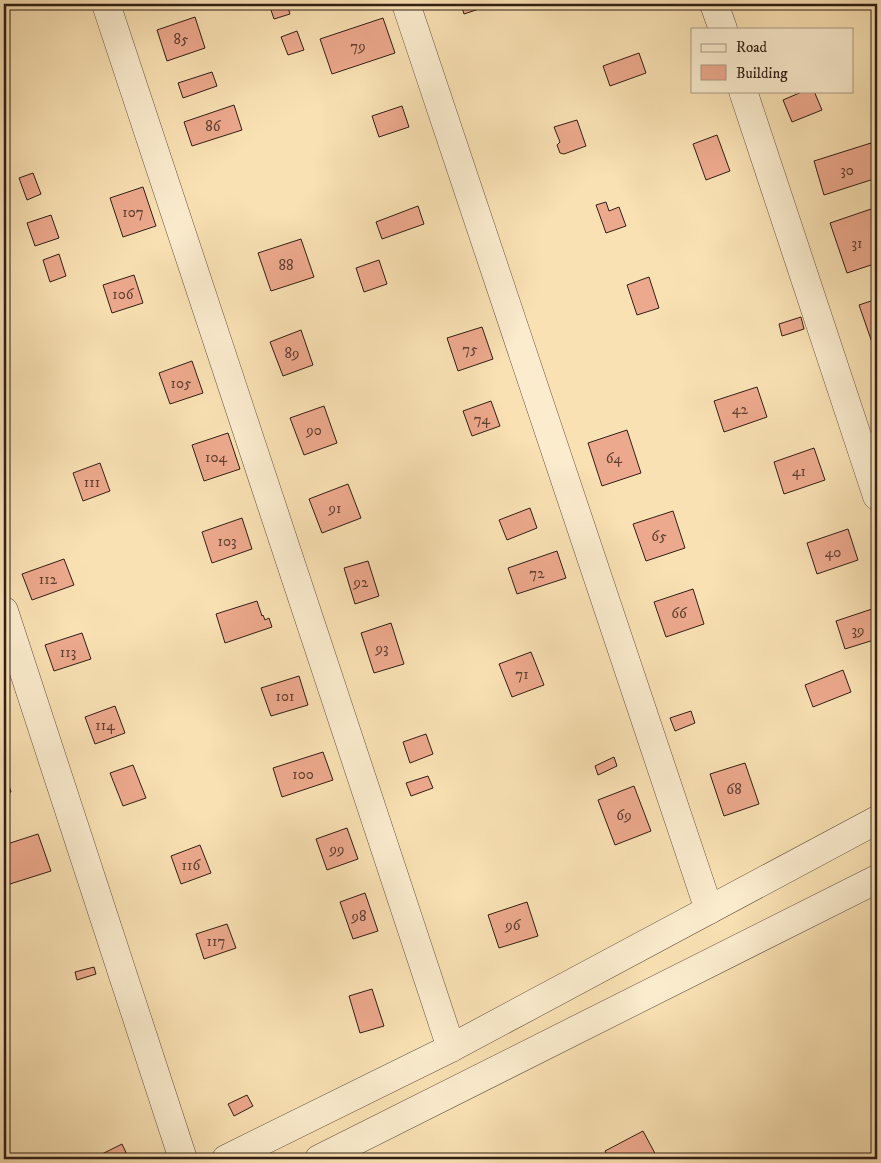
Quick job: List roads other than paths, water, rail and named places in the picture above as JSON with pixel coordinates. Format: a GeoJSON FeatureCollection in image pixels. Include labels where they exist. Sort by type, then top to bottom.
{"type":"FeatureCollection","features":[{"type":"Feature","properties":{"kind":"street"},"geometry":{"type":"LineString","coordinates":[[106,4],[451,1048]]}},
{"type":"Feature","properties":{"kind":"street"},"geometry":{"type":"LineString","coordinates":[[406,4],[709,910]]}},
{"type":"Feature","properties":{"kind":"street"},"geometry":{"type":"LineString","coordinates":[[714,4],[723,28]]}},
{"type":"Feature","properties":{"kind":"street"},"geometry":{"type":"LineString","coordinates":[[743,92],[877,496]]}},
{"type":"Feature","properties":{"kind":"street"},"geometry":{"type":"LineString","coordinates":[[4,611],[182,1159]]}},
{"type":"Feature","properties":{"kind":"street"},"geometry":{"type":"LineString","coordinates":[[226,1159],[451,1048],[877,820]]}},
{"type":"Feature","properties":{"kind":"street"},"geometry":{"type":"LineString","coordinates":[[319,1159],[877,879]]}}]}
